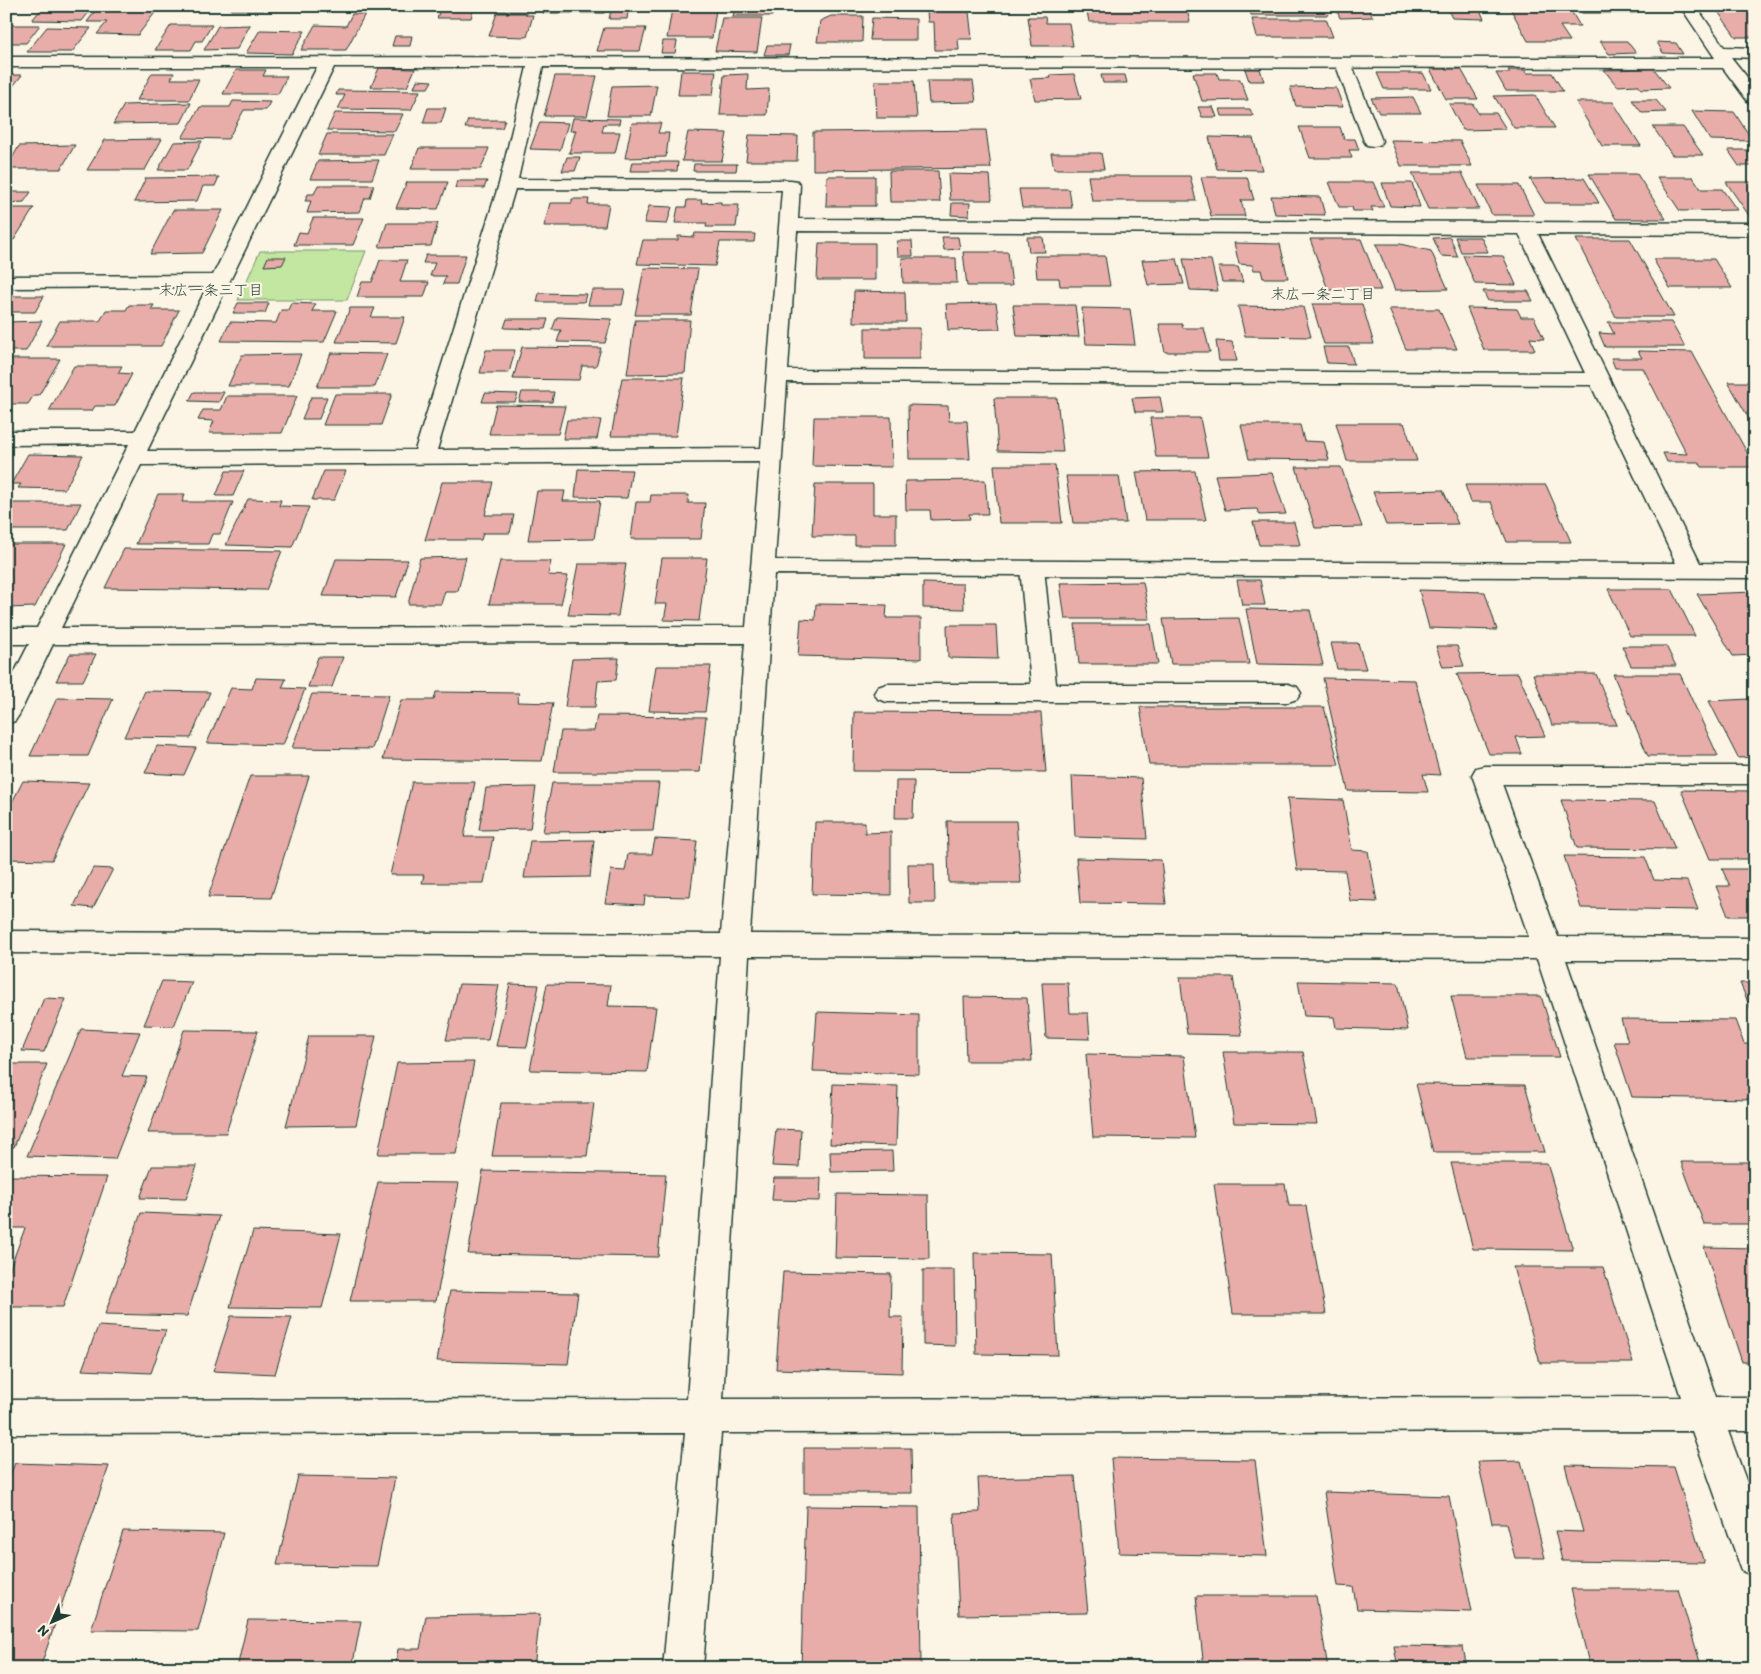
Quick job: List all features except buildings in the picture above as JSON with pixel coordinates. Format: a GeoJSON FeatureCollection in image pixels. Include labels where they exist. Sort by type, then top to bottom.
{"type":"FeatureCollection","features":[{"type":"Feature","properties":{"kind":"street"},"geometry":{"type":"LineString","coordinates":[[1688,6],[1723,58],[1755,99]]}},
{"type":"Feature","properties":{"kind":"street"},"geometry":{"type":"LineString","coordinates":[[6,62],[1343,63],[1723,58],[1755,52]]}},
{"type":"Feature","properties":{"kind":"street"},"geometry":{"type":"LineString","coordinates":[[6,715],[328,62]]}},
{"type":"Feature","properties":{"kind":"street"},"geometry":{"type":"LineString","coordinates":[[424,455],[508,184],[536,63]]}},
{"type":"Feature","properties":{"kind":"street"},"geometry":{"type":"LineString","coordinates":[[1343,63],[1373,141]]}},
{"type":"Feature","properties":{"kind":"street"},"geometry":{"type":"LineString","coordinates":[[508,184],[791,185],[735,944],[704,1417],[683,1668]]}},
{"type":"Feature","properties":{"kind":"street"},"geometry":{"type":"LineString","coordinates":[[788,225],[1755,229]]}},
{"type":"Feature","properties":{"kind":"street"},"geometry":{"type":"LineString","coordinates":[[1526,229],[1692,571]]}},
{"type":"Feature","properties":{"kind":"street"},"geometry":{"type":"LineString","coordinates":[[6,282],[220,281]]}},
{"type":"Feature","properties":{"kind":"street"},"geometry":{"type":"LineString","coordinates":[[777,376],[1597,378]]}},
{"type":"Feature","properties":{"kind":"street"},"geometry":{"type":"LineString","coordinates":[[6,438],[143,437]]}},
{"type":"Feature","properties":{"kind":"street"},"geometry":{"type":"LineString","coordinates":[[133,458],[424,455],[771,455]]}},
{"type":"Feature","properties":{"kind":"street"},"geometry":{"type":"LineString","coordinates":[[762,567],[1755,571]]}},
{"type":"Feature","properties":{"kind":"street"},"geometry":{"type":"LineString","coordinates":[[1032,568],[1044,693]]}},
{"type":"Feature","properties":{"kind":"street"},"geometry":{"type":"LineString","coordinates":[[6,636],[758,635]]}},
{"type":"Feature","properties":{"kind":"street"},"geometry":{"type":"LineString","coordinates":[[887,693],[1288,693]]}},
{"type":"Feature","properties":{"kind":"street"},"geometry":{"type":"LineString","coordinates":[[1755,776],[1484,775],[1548,948],[1704,1414],[1755,1558]]}},
{"type":"Feature","properties":{"kind":"street"},"geometry":{"type":"LineString","coordinates":[[6,942],[1755,950]]}},
{"type":"Feature","properties":{"kind":"street"},"geometry":{"type":"LineString","coordinates":[[6,1417],[1755,1414]]}},
{"type":"Feature","properties":{"kind":"green space"},"geometry":{"type":"Polygon","coordinates":[[[260,251],[366,251],[347,300],[238,300],[260,251]]]}},
{"type":"Feature","properties":{"kind":"district","name":"末広一条三丁目"},"geometry":{"type":"Point","coordinates":[211,290]}},
{"type":"Feature","properties":{"kind":"district","name":"末広一条二丁目"},"geometry":{"type":"Point","coordinates":[1323,294]}}]}
